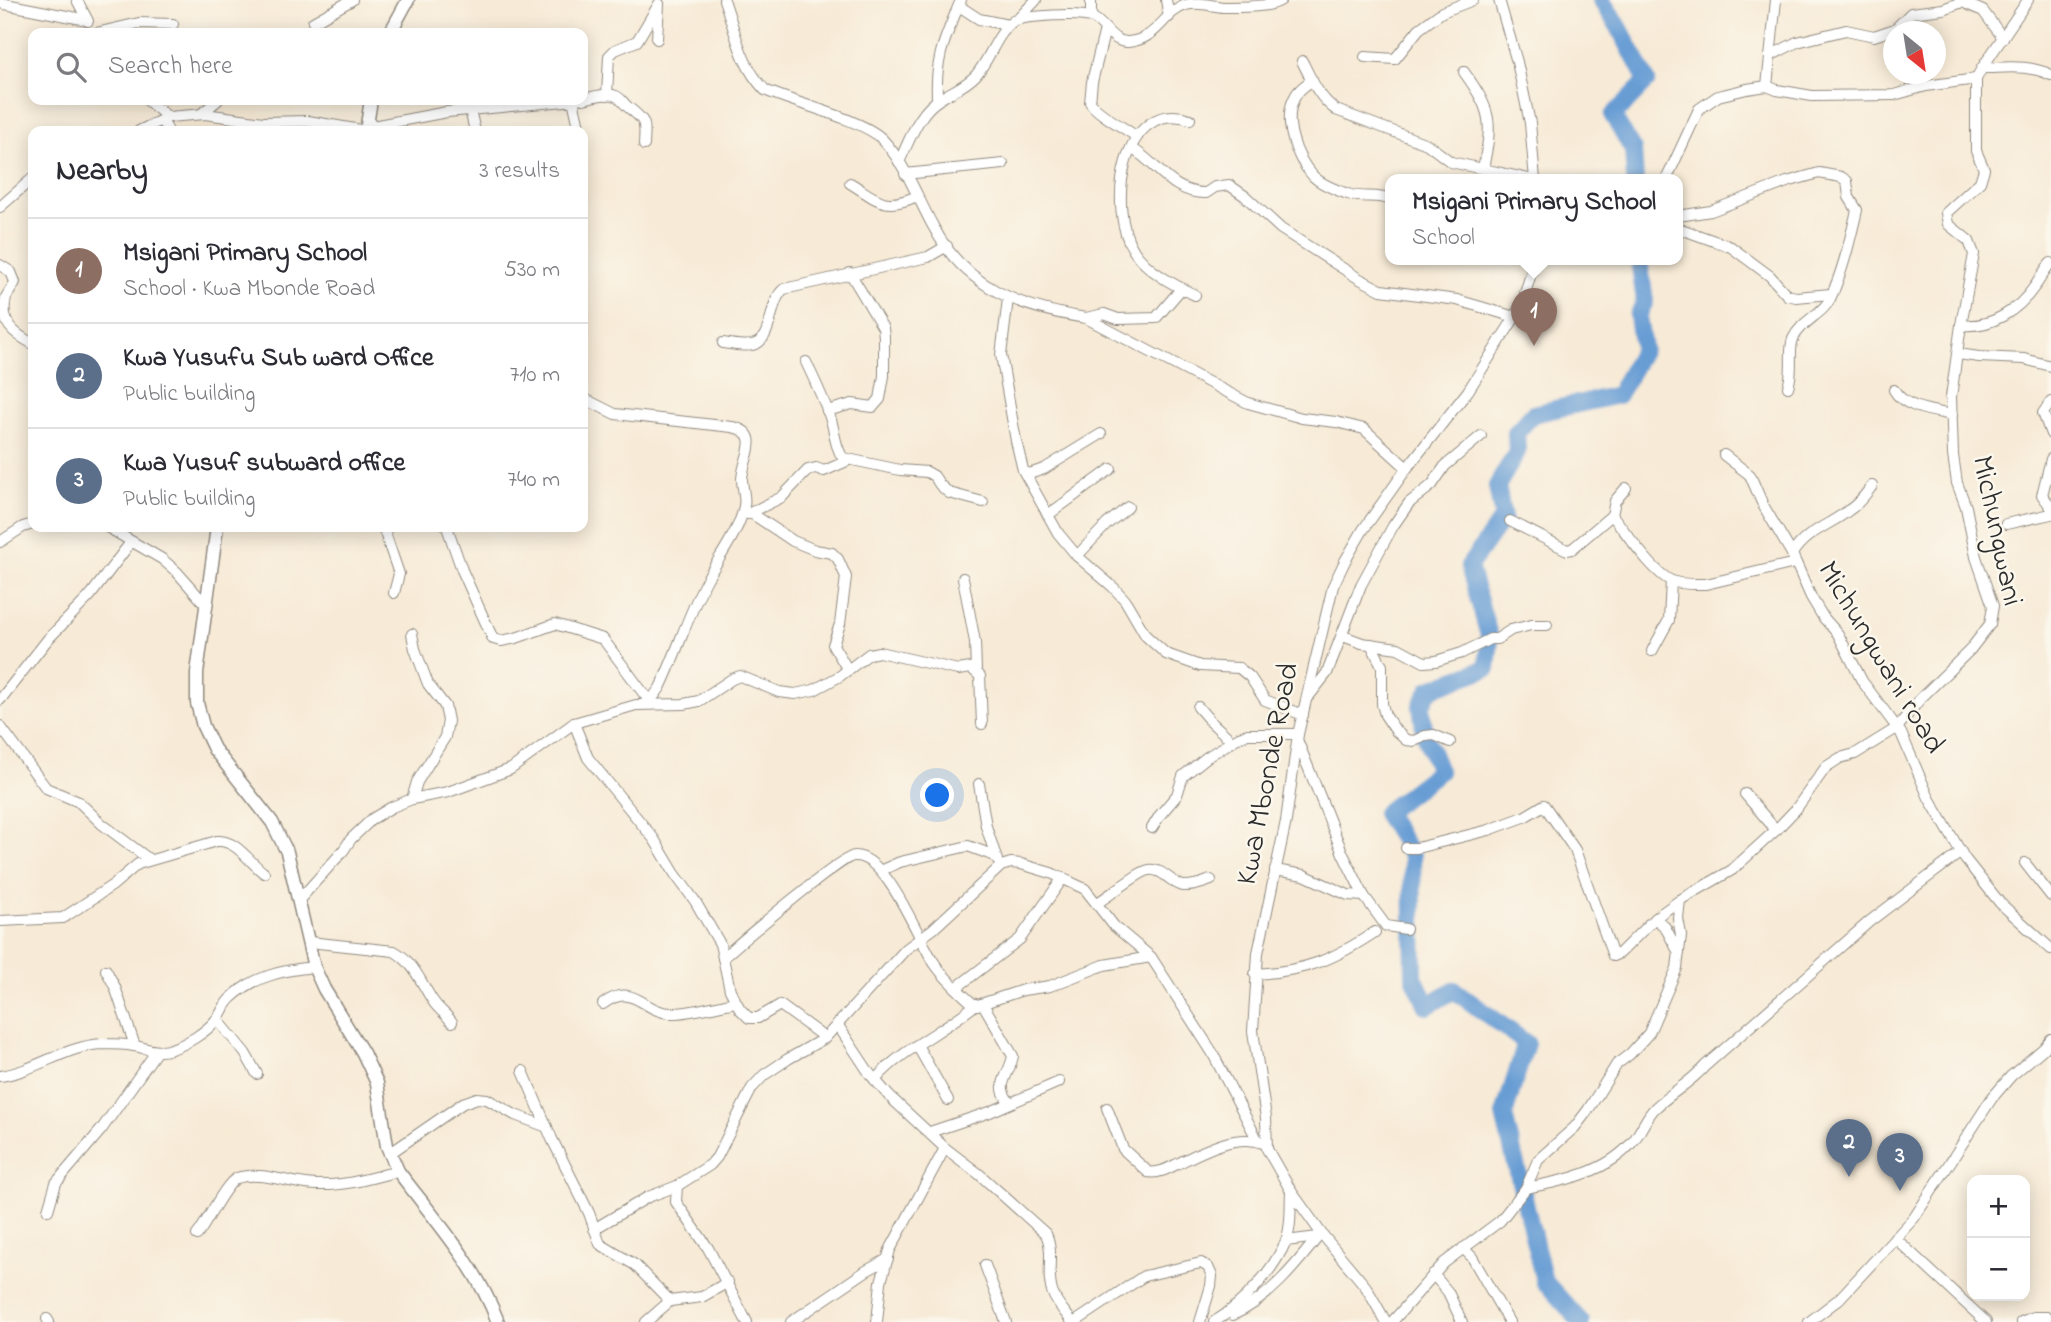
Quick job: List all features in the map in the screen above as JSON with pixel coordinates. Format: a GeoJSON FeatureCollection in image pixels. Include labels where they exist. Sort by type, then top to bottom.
{"type":"FeatureCollection","features":[{"type":"Feature","properties":{"kind":"street"},"geometry":{"type":"LineString","coordinates":[[78,0],[93,28]]}},
{"type":"Feature","properties":{"kind":"street"},"geometry":{"type":"LineString","coordinates":[[313,22],[351,0]]}},
{"type":"Feature","properties":{"kind":"street"},"geometry":{"type":"LineString","coordinates":[[393,28],[408,0]]}},
{"type":"Feature","properties":{"kind":"street"},"geometry":{"type":"LineString","coordinates":[[724,0],[746,65],[765,90],[862,126],[881,138],[899,162],[934,230],[966,271],[986,286],[1008,299],[1086,318],[1248,403],[1302,418],[1364,429],[1407,468]]}},
{"type":"Feature","properties":{"kind":"street"},"geometry":{"type":"LineString","coordinates":[[899,162],[922,115],[937,100],[967,84],[978,73],[1008,25],[1018,19],[1036,0]]}},
{"type":"Feature","properties":{"kind":"street"},"geometry":{"type":"LineString","coordinates":[[1091,0],[1091,17]]}},
{"type":"Feature","properties":{"kind":"street"},"geometry":{"type":"LineString","coordinates":[[1166,0],[1169,17]]}},
{"type":"Feature","properties":{"kind":"street"},"geometry":{"type":"LineString","coordinates":[[1018,19],[1091,17],[1118,40],[1128,41],[1152,34],[1186,4],[1268,6],[1281,0]]}},
{"type":"Feature","properties":{"kind":"street"},"geometry":{"type":"LineString","coordinates":[[1365,57],[1395,59],[1419,29],[1442,12],[1473,0]]}},
{"type":"Feature","properties":{"kind":"street"},"geometry":{"type":"LineString","coordinates":[[1499,0],[1517,62],[1530,123],[1534,174]]}},
{"type":"Feature","properties":{"kind":"street"},"geometry":{"type":"LineString","coordinates":[[1767,86],[1776,0]]}},
{"type":"Feature","properties":{"kind":"street"},"geometry":{"type":"LineString","coordinates":[[1669,174],[1699,109],[1718,96],[1767,86],[1812,96],[1894,95],[1926,86],[1976,79],[2028,0]]}},
{"type":"Feature","properties":{"kind":"street"},"geometry":{"type":"LineString","coordinates":[[657,39],[660,2]]}},
{"type":"Feature","properties":{"kind":"street"},"geometry":{"type":"LineString","coordinates":[[607,95],[609,56],[614,50],[637,41],[660,2]]}},
{"type":"Feature","properties":{"kind":"street"},"geometry":{"type":"LineString","coordinates":[[1770,55],[1797,42],[1846,30],[1874,36],[1895,29],[1911,13],[1942,9],[1962,2],[1983,11],[2003,38]]}},
{"type":"Feature","properties":{"kind":"street"},"geometry":{"type":"LineString","coordinates":[[0,3],[87,20]]}},
{"type":"Feature","properties":{"kind":"street"},"geometry":{"type":"LineString","coordinates":[[937,100],[936,74],[940,52],[960,3],[979,19],[1008,25]]}},
{"type":"Feature","properties":{"kind":"street"},"geometry":{"type":"LineString","coordinates":[[118,28],[139,23],[173,24]]}},
{"type":"Feature","properties":{"kind":"street"},"geometry":{"type":"LineString","coordinates":[[1105,29],[1090,102],[1099,113],[1110,117],[1137,137]]}},
{"type":"Feature","properties":{"kind":"street"},"geometry":{"type":"LineString","coordinates":[[1302,61],[1322,98],[1336,110],[1427,144],[1451,162],[1499,174]]}},
{"type":"Feature","properties":{"kind":"street"},"geometry":{"type":"LineString","coordinates":[[1982,68],[2018,66],[2051,74]]}},
{"type":"Feature","properties":{"kind":"street"},"geometry":{"type":"LineString","coordinates":[[1464,72],[1479,93],[1490,122],[1483,168]]}},
{"type":"Feature","properties":{"kind":"street","name":"Michungwani"},"geometry":{"type":"LineString","coordinates":[[1406,848],[1417,848],[1489,830],[1524,817],[1544,805],[1575,850],[1613,956],[1655,918],[1732,870],[1796,809],[1826,767],[1840,758],[1855,754],[1897,727],[1920,699],[1947,675],[1987,630],[1993,606],[1976,557],[1966,507],[1957,483],[1951,397],[1974,254],[1969,241],[1948,224],[1946,213],[1980,182],[1983,176],[1983,163],[1976,151],[1976,79]]}},
{"type":"Feature","properties":{"kind":"street"},"geometry":{"type":"LineString","coordinates":[[1312,80],[1295,95],[1290,130],[1292,143],[1312,175],[1321,182],[1349,195],[1385,198]]}},
{"type":"Feature","properties":{"kind":"street"},"geometry":{"type":"LineString","coordinates":[[588,98],[618,96],[625,106],[641,116],[645,123],[644,145]]}},
{"type":"Feature","properties":{"kind":"street"},"geometry":{"type":"LineString","coordinates":[[152,105],[165,118],[167,126]]}},
{"type":"Feature","properties":{"kind":"street"},"geometry":{"type":"LineString","coordinates":[[200,114],[212,105]]}},
{"type":"Feature","properties":{"kind":"street"},"geometry":{"type":"LineString","coordinates":[[368,126],[370,105]]}},
{"type":"Feature","properties":{"kind":"street"},"geometry":{"type":"LineString","coordinates":[[384,126],[447,111],[522,105]]}},
{"type":"Feature","properties":{"kind":"street"},"geometry":{"type":"LineString","coordinates":[[576,105],[579,126]]}},
{"type":"Feature","properties":{"kind":"street"},"geometry":{"type":"LineString","coordinates":[[470,110],[474,126]]}},
{"type":"Feature","properties":{"kind":"street"},"geometry":{"type":"LineString","coordinates":[[149,126],[165,118],[200,114],[255,126]]}},
{"type":"Feature","properties":{"kind":"street"},"geometry":{"type":"LineString","coordinates":[[1190,119],[1163,116],[1137,137],[1120,183],[1126,234],[1134,251],[1148,266],[1181,289],[1195,295]]}},
{"type":"Feature","properties":{"kind":"street"},"geometry":{"type":"LineString","coordinates":[[268,126],[308,121],[341,126]]}},
{"type":"Feature","properties":{"kind":"street"},"geometry":{"type":"LineString","coordinates":[[1131,148],[1170,183],[1190,191],[1206,193],[1215,187],[1229,185],[1281,229],[1381,290],[1457,300],[1515,317]]}},
{"type":"Feature","properties":{"kind":"street"},"geometry":{"type":"LineString","coordinates":[[905,174],[1003,164]]}},
{"type":"Feature","properties":{"kind":"street"},"geometry":{"type":"LineString","coordinates":[[1683,215],[1711,211],[1787,182],[1819,173],[1841,177],[1847,181],[1849,197],[1857,210],[1843,266],[1830,300],[1800,328],[1792,341],[1792,373],[1788,387]]}},
{"type":"Feature","properties":{"kind":"street"},"geometry":{"type":"LineString","coordinates":[[0,207],[6,195],[28,181]]}},
{"type":"Feature","properties":{"kind":"street"},"geometry":{"type":"LineString","coordinates":[[850,183],[883,203],[901,203],[917,196]]}},
{"type":"Feature","properties":{"kind":"street"},"geometry":{"type":"LineString","coordinates":[[1683,230],[1731,247],[1770,276],[1787,295],[1796,298],[1831,294]]}},
{"type":"Feature","properties":{"kind":"street"},"geometry":{"type":"LineString","coordinates":[[723,343],[752,345],[758,342],[771,323],[774,299],[784,289],[928,257],[947,247]]}},
{"type":"Feature","properties":{"kind":"street"},"geometry":{"type":"LineString","coordinates":[[1961,325],[1982,325],[2003,317],[2025,298],[2051,263]]}},
{"type":"Feature","properties":{"kind":"street"},"geometry":{"type":"LineString","coordinates":[[0,265],[11,272],[15,282],[3,306],[4,321],[12,332],[28,341]]}},
{"type":"Feature","properties":{"kind":"street","name":"Kwa Mbonde Road"},"geometry":{"type":"LineString","coordinates":[[1385,1322],[1366,1287],[1319,1235],[1263,1143],[1266,1118],[1253,1042],[1255,974],[1286,821],[1298,738],[1333,586],[1363,530],[1407,468],[1468,391],[1515,317],[1534,265]]}},
{"type":"Feature","properties":{"kind":"street"},"geometry":{"type":"LineString","coordinates":[[827,411],[852,404],[873,407],[880,398],[884,376],[883,328],[850,273]]}},
{"type":"Feature","properties":{"kind":"street"},"geometry":{"type":"LineString","coordinates":[[1086,318],[1104,314],[1118,319],[1156,318],[1181,289]]}},
{"type":"Feature","properties":{"kind":"street"},"geometry":{"type":"LineString","coordinates":[[1008,299],[1002,355],[1016,441],[1026,475],[1058,533],[1077,556],[1125,600],[1146,636],[1166,654],[1200,666],[1239,668],[1250,677],[1265,700],[1303,715]]}},
{"type":"Feature","properties":{"kind":"street"},"geometry":{"type":"LineString","coordinates":[[1957,356],[2024,359],[2051,366]]}},
{"type":"Feature","properties":{"kind":"street"},"geometry":{"type":"LineString","coordinates":[[806,362],[827,411],[840,454],[847,461]]}},
{"type":"Feature","properties":{"kind":"street"},"geometry":{"type":"LineString","coordinates":[[1894,390],[1901,400],[1952,415]]}},
{"type":"Feature","properties":{"kind":"street"},"geometry":{"type":"LineString","coordinates":[[588,400],[615,414],[745,429],[749,434],[750,444],[742,480],[744,506],[739,520],[723,554],[707,579],[671,666],[649,703]]}},
{"type":"Feature","properties":{"kind":"street"},"geometry":{"type":"LineString","coordinates":[[2051,401],[2043,413],[2051,434]]}},
{"type":"Feature","properties":{"kind":"street"},"geometry":{"type":"LineString","coordinates":[[1026,475],[1044,469],[1101,435]]}},
{"type":"Feature","properties":{"kind":"street"},"geometry":{"type":"LineString","coordinates":[[1307,699],[1327,673],[1361,585],[1392,526],[1409,503],[1432,485],[1446,466],[1481,436]]}},
{"type":"Feature","properties":{"kind":"street","name":"Michungwani road"},"geometry":{"type":"LineString","coordinates":[[1724,455],[1750,475],[1763,505],[1794,558],[1811,597],[1838,634],[1862,681],[1905,740],[1929,798],[1961,852],[2000,903],[2051,949]]}},
{"type":"Feature","properties":{"kind":"street"},"geometry":{"type":"LineString","coordinates":[[2051,459],[2042,495],[2051,507]]}},
{"type":"Feature","properties":{"kind":"street"},"geometry":{"type":"LineString","coordinates":[[739,520],[782,497],[808,470],[816,468],[824,471],[847,461],[927,472],[949,493],[983,502]]}},
{"type":"Feature","properties":{"kind":"street"},"geometry":{"type":"LineString","coordinates":[[1048,515],[1111,469]]}},
{"type":"Feature","properties":{"kind":"street"},"geometry":{"type":"LineString","coordinates":[[1612,515],[1640,550],[1671,581],[1706,584],[1794,558],[1808,534],[1847,512],[1860,502],[1872,486]]}},
{"type":"Feature","properties":{"kind":"street"},"geometry":{"type":"LineString","coordinates":[[1510,521],[1567,550],[1572,549],[1612,515],[1615,501],[1626,488]]}},
{"type":"Feature","properties":{"kind":"street"},"geometry":{"type":"LineString","coordinates":[[1077,556],[1107,524],[1128,507]]}},
{"type":"Feature","properties":{"kind":"street"},"geometry":{"type":"LineString","coordinates":[[751,513],[793,541],[815,550],[832,553],[838,559],[846,577],[840,624],[833,645],[848,670]]}},
{"type":"Feature","properties":{"kind":"street"},"geometry":{"type":"LineString","coordinates":[[2006,524],[2051,514]]}},
{"type":"Feature","properties":{"kind":"street"},"geometry":{"type":"LineString","coordinates":[[0,542],[28,526]]}},
{"type":"Feature","properties":{"kind":"street"},"geometry":{"type":"LineString","coordinates":[[115,532],[162,559],[206,605]]}},
{"type":"Feature","properties":{"kind":"street"},"geometry":{"type":"LineString","coordinates":[[215,532],[197,673],[197,703],[203,726],[214,749],[272,822],[288,852],[314,967],[324,989],[363,1052],[377,1083],[389,1154],[398,1171],[471,1266],[487,1292],[498,1322]]}},
{"type":"Feature","properties":{"kind":"street"},"geometry":{"type":"LineString","coordinates":[[385,532],[399,575],[394,593]]}},
{"type":"Feature","properties":{"kind":"street"},"geometry":{"type":"LineString","coordinates":[[449,532],[462,570],[493,639],[501,641],[516,638],[555,624],[603,639],[649,703]]}},
{"type":"Feature","properties":{"kind":"street"},"geometry":{"type":"LineString","coordinates":[[0,700],[48,639],[90,596],[131,542]]}},
{"type":"Feature","properties":{"kind":"street"},"geometry":{"type":"LineString","coordinates":[[963,578],[975,642],[976,671]]}},
{"type":"Feature","properties":{"kind":"street"},"geometry":{"type":"LineString","coordinates":[[1652,651],[1668,620],[1671,581]]}},
{"type":"Feature","properties":{"kind":"street"},"geometry":{"type":"LineString","coordinates":[[1343,636],[1398,648],[1424,662],[1462,653],[1490,639],[1497,639],[1511,630],[1531,625],[1547,625]]}},
{"type":"Feature","properties":{"kind":"street"},"geometry":{"type":"LineString","coordinates":[[412,634],[428,684],[446,706],[448,721],[445,737],[417,782],[412,799]]}},
{"type":"Feature","properties":{"kind":"street"},"geometry":{"type":"LineString","coordinates":[[1371,644],[1382,666],[1382,704],[1385,715],[1396,731],[1406,740],[1414,741],[1434,735],[1450,742]]}},
{"type":"Feature","properties":{"kind":"street"},"geometry":{"type":"LineString","coordinates":[[299,900],[363,826],[392,807],[412,799],[448,792],[511,769],[574,723],[618,709],[649,703],[684,704],[699,701],[740,676],[779,692],[795,694],[814,690],[869,654],[879,652],[958,670],[971,668],[980,676],[982,724]]}},
{"type":"Feature","properties":{"kind":"street"},"geometry":{"type":"LineString","coordinates":[[1198,707],[1232,741]]}},
{"type":"Feature","properties":{"kind":"street"},"geometry":{"type":"LineString","coordinates":[[574,723],[588,758],[653,839],[720,944],[730,990],[736,1002],[749,1018],[758,1018],[780,1005],[825,1038]]}},
{"type":"Feature","properties":{"kind":"street"},"geometry":{"type":"LineString","coordinates":[[0,726],[46,788],[79,802],[112,832],[150,860]]}},
{"type":"Feature","properties":{"kind":"street"},"geometry":{"type":"LineString","coordinates":[[1152,828],[1177,795],[1183,776],[1232,741],[1248,734],[1298,738],[1343,853],[1364,896],[1386,926],[1406,929]]}},
{"type":"Feature","properties":{"kind":"street"},"geometry":{"type":"LineString","coordinates":[[979,784],[986,826],[995,856],[1001,866]]}},
{"type":"Feature","properties":{"kind":"street"},"geometry":{"type":"LineString","coordinates":[[1745,794],[1776,830]]}},
{"type":"Feature","properties":{"kind":"street"},"geometry":{"type":"LineString","coordinates":[[0,921],[63,918],[113,885],[138,864],[222,841],[242,852],[264,873]]}},
{"type":"Feature","properties":{"kind":"street"},"geometry":{"type":"LineString","coordinates":[[882,870],[900,862],[968,846],[995,856]]}},
{"type":"Feature","properties":{"kind":"street"},"geometry":{"type":"LineString","coordinates":[[1527,1188],[1584,1174],[1618,1156],[1636,1139],[1650,1114],[1665,1098],[1696,1076],[1870,921],[1961,852]]}},
{"type":"Feature","properties":{"kind":"street"},"geometry":{"type":"LineString","coordinates":[[723,958],[773,915],[852,856],[857,856],[882,870],[913,920],[919,938],[943,975],[979,1004],[1013,1056],[1002,1087],[1004,1096],[1010,1103]]}},
{"type":"Feature","properties":{"kind":"street"},"geometry":{"type":"LineString","coordinates":[[2025,863],[2051,896]]}},
{"type":"Feature","properties":{"kind":"street"},"geometry":{"type":"LineString","coordinates":[[594,1229],[648,1197],[677,1186],[717,1157],[752,1088],[788,1059],[825,1038],[919,938],[933,929],[1001,866],[1021,864],[1063,878],[1085,889],[1114,926],[1151,957],[1212,1052],[1263,1143]]}},
{"type":"Feature","properties":{"kind":"street"},"geometry":{"type":"LineString","coordinates":[[1097,903],[1146,870],[1155,870],[1180,885],[1188,886],[1210,880]]}},
{"type":"Feature","properties":{"kind":"street"},"geometry":{"type":"LineString","coordinates":[[1275,870],[1304,875],[1348,895],[1364,896]]}},
{"type":"Feature","properties":{"kind":"street"},"geometry":{"type":"LineString","coordinates":[[956,988],[1020,939],[1063,878]]}},
{"type":"Feature","properties":{"kind":"street"},"geometry":{"type":"LineString","coordinates":[[1392,1322],[1433,1274],[1500,1221],[1527,1188],[1538,1160],[1575,1127],[1617,1064],[1649,1033],[1677,968],[1681,935],[1678,918],[1680,900]]}},
{"type":"Feature","properties":{"kind":"street"},"geometry":{"type":"LineString","coordinates":[[1655,918],[1665,928],[1679,953]]}},
{"type":"Feature","properties":{"kind":"street"},"geometry":{"type":"LineString","coordinates":[[1255,974],[1286,972],[1321,963],[1375,932]]}},
{"type":"Feature","properties":{"kind":"street"},"geometry":{"type":"LineString","coordinates":[[309,942],[394,951],[403,956],[414,968],[435,1004],[452,1022]]}},
{"type":"Feature","properties":{"kind":"street"},"geometry":{"type":"LineString","coordinates":[[875,1080],[889,1064],[979,1004],[1023,990],[1061,982],[1104,965],[1151,957]]}},
{"type":"Feature","properties":{"kind":"street"},"geometry":{"type":"LineString","coordinates":[[0,1076],[26,1070],[71,1050],[99,1044],[135,1046],[156,1052],[170,1050],[205,1032],[218,1019],[228,1000],[246,985],[280,971],[314,967]]}},
{"type":"Feature","properties":{"kind":"street"},"geometry":{"type":"LineString","coordinates":[[106,970],[116,987],[135,1046]]}},
{"type":"Feature","properties":{"kind":"street"},"geometry":{"type":"LineString","coordinates":[[603,1003],[618,995],[628,996],[672,1014],[736,1002]]}},
{"type":"Feature","properties":{"kind":"street"},"geometry":{"type":"LineString","coordinates":[[218,1019],[257,1073]]}},
{"type":"Feature","properties":{"kind":"street"},"geometry":{"type":"LineString","coordinates":[[837,1024],[875,1080],[945,1148],[979,1174],[1046,1234],[1049,1241],[1049,1274],[1053,1294],[1073,1322],[1144,1276],[1201,1263],[1208,1267],[1212,1276],[1200,1322]]}},
{"type":"Feature","properties":{"kind":"street"},"geometry":{"type":"LineString","coordinates":[[1809,1322],[1839,1299],[1926,1202],[1992,1098],[2011,1076],[2051,1040]]}},
{"type":"Feature","properties":{"kind":"street"},"geometry":{"type":"LineString","coordinates":[[917,1045],[948,1100]]}},
{"type":"Feature","properties":{"kind":"street"},"geometry":{"type":"LineString","coordinates":[[48,1210],[56,1183],[101,1130],[156,1052]]}},
{"type":"Feature","properties":{"kind":"street"},"geometry":{"type":"LineString","coordinates":[[523,1071],[589,1213],[600,1244],[635,1265],[670,1301]]}},
{"type":"Feature","properties":{"kind":"street"},"geometry":{"type":"LineString","coordinates":[[930,1132],[1059,1082]]}},
{"type":"Feature","properties":{"kind":"street"},"geometry":{"type":"LineString","coordinates":[[389,1154],[463,1103],[477,1098],[493,1101],[515,1115],[547,1127]]}},
{"type":"Feature","properties":{"kind":"street"},"geometry":{"type":"LineString","coordinates":[[1107,1108],[1123,1149],[1148,1172],[1160,1172],[1221,1145],[1245,1140],[1263,1143]]}},
{"type":"Feature","properties":{"kind":"street"},"geometry":{"type":"LineString","coordinates":[[877,1322],[881,1283],[890,1250],[945,1148]]}},
{"type":"Feature","properties":{"kind":"street"},"geometry":{"type":"LineString","coordinates":[[197,1235],[228,1185],[236,1178],[268,1178],[316,1185],[340,1185],[398,1171]]}},
{"type":"Feature","properties":{"kind":"street"},"geometry":{"type":"LineString","coordinates":[[677,1186],[676,1202],[708,1248],[747,1322]]}},
{"type":"Feature","properties":{"kind":"street"},"geometry":{"type":"LineString","coordinates":[[1214,1322],[1240,1304],[1256,1286],[1286,1241],[1290,1191]]}},
{"type":"Feature","properties":{"kind":"street"},"geometry":{"type":"LineString","coordinates":[[1286,1241],[1319,1235]]}},
{"type":"Feature","properties":{"kind":"street"},"geometry":{"type":"LineString","coordinates":[[1214,1322],[1247,1308],[1267,1293],[1290,1271],[1319,1235]]}},
{"type":"Feature","properties":{"kind":"street"},"geometry":{"type":"LineString","coordinates":[[1895,1238],[1986,1322]]}},
{"type":"Feature","properties":{"kind":"street"},"geometry":{"type":"LineString","coordinates":[[1463,1248],[1472,1257],[1509,1322]]}},
{"type":"Feature","properties":{"kind":"street"},"geometry":{"type":"LineString","coordinates":[[791,1322],[888,1259]]}},
{"type":"Feature","properties":{"kind":"street"},"geometry":{"type":"LineString","coordinates":[[985,1265],[1006,1322]]}},
{"type":"Feature","properties":{"kind":"street"},"geometry":{"type":"LineString","coordinates":[[1433,1274],[1448,1292],[1462,1322]]}},
{"type":"Feature","properties":{"kind":"street"},"geometry":{"type":"LineString","coordinates":[[646,1322],[670,1301],[702,1297],[727,1282]]}},
{"type":"Feature","properties":{"kind":"street"},"geometry":{"type":"LineString","coordinates":[[2021,1322],[2032,1317],[2049,1316]]}},
{"type":"Feature","properties":{"kind":"waterway"},"geometry":{"type":"LineString","coordinates":[[1601,0],[1619,27],[1647,81],[1613,116],[1633,150],[1635,174]]}},
{"type":"Feature","properties":{"kind":"waterway"},"geometry":{"type":"LineString","coordinates":[[1581,1322],[1544,1281],[1504,1115],[1526,1043],[1454,990],[1427,1006],[1414,977],[1412,856],[1385,813],[1439,771],[1425,736],[1421,706],[1430,689],[1487,668],[1490,639],[1469,566],[1503,518],[1497,486],[1517,452],[1516,433],[1533,414],[1618,395],[1643,349],[1638,316],[1645,301],[1640,265]]}},
{"type":"Feature","properties":{"kind":"place","name":"Msigani Primary School"},"geometry":{"type":"Point","coordinates":[1534,346]}},
{"type":"Feature","properties":{"kind":"place","name":"Kwa Yusufu Sub ward Office"},"geometry":{"type":"Point","coordinates":[1849,1177]}},
{"type":"Feature","properties":{"kind":"place","name":"Kwa Yusuf subward office"},"geometry":{"type":"Point","coordinates":[1900,1191]}}]}
